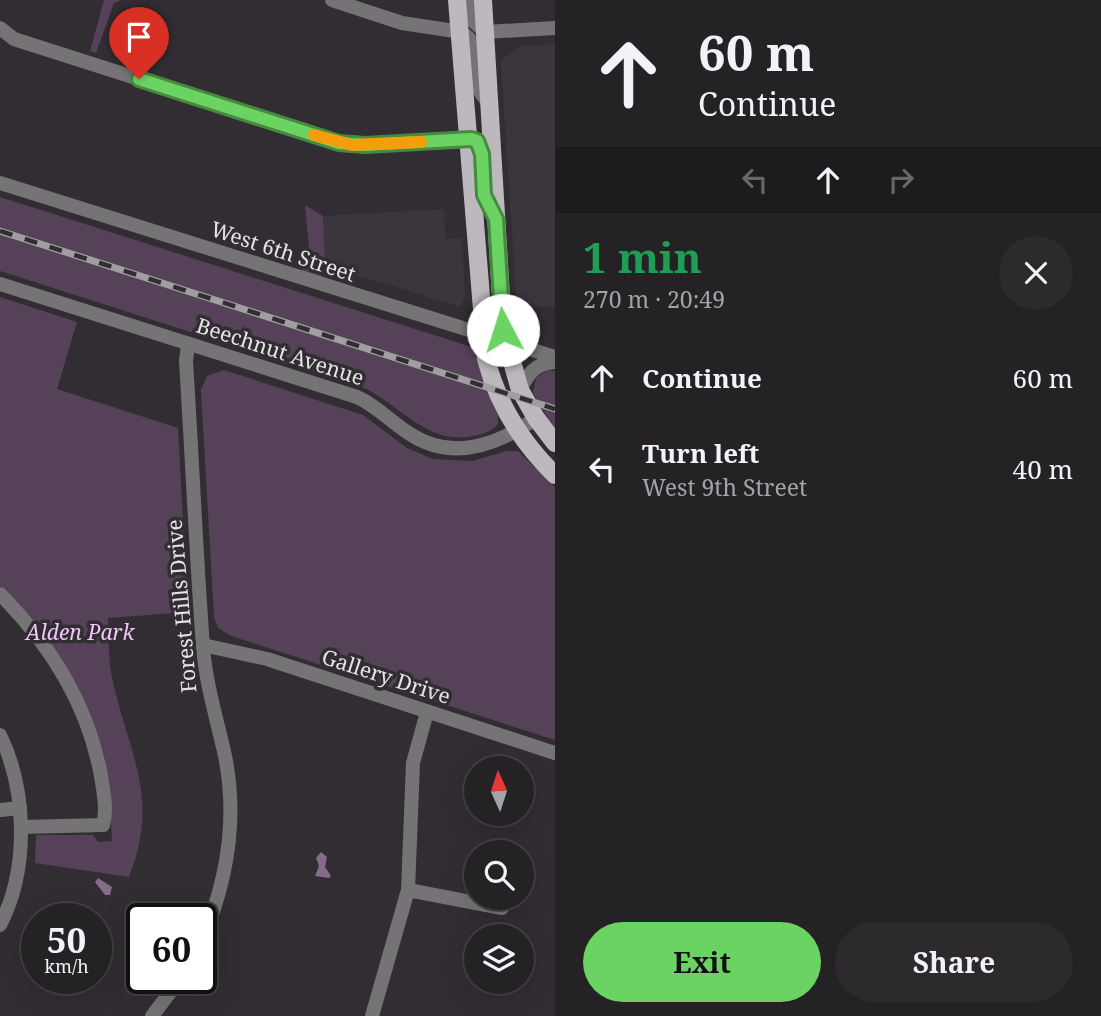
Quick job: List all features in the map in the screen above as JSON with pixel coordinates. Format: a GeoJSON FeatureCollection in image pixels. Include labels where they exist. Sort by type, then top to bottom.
{"type":"FeatureCollection","features":[{"type":"Feature","properties":{"kind":"main road"},"geometry":{"type":"LineString","coordinates":[[457,0],[471,139],[483,336],[495,390],[517,431],[555,475]]}},
{"type":"Feature","properties":{"kind":"main road"},"geometry":{"type":"LineString","coordinates":[[483,0],[506,342],[520,390],[555,443]]}},
{"type":"Feature","properties":{"kind":"street"},"geometry":{"type":"LineString","coordinates":[[332,0],[402,23],[461,32],[473,43],[479,89],[489,103]]}},
{"type":"Feature","properties":{"kind":"street"},"geometry":{"type":"LineString","coordinates":[[469,0],[474,22],[485,32],[555,28]]}},
{"type":"Feature","properties":{"kind":"street"},"geometry":{"type":"LineString","coordinates":[[0,28],[14,39],[339,143],[365,145],[471,139],[480,146],[484,195],[496,219]]}},
{"type":"Feature","properties":{"kind":"street","name":"West 6th Street"},"geometry":{"type":"LineString","coordinates":[[0,183],[555,359]]}},
{"type":"Feature","properties":{"kind":"street","name":"Beechnut Avenue"},"geometry":{"type":"LineString","coordinates":[[0,284],[357,397],[380,410],[410,435],[433,445],[473,448],[517,431],[536,418]]}},
{"type":"Feature","properties":{"kind":"street","name":"Forest Hills Drive"},"geometry":{"type":"LineString","coordinates":[[188,344],[186,361],[206,679],[228,776],[230,821],[222,880],[214,903]]}},
{"type":"Feature","properties":{"kind":"street"},"geometry":{"type":"LineString","coordinates":[[520,390],[529,373],[539,365],[555,359]]}},
{"type":"Feature","properties":{"kind":"street"},"geometry":{"type":"LineString","coordinates":[[0,594],[47,646],[73,690],[92,741],[104,796],[103,825],[21,827]]}},
{"type":"Feature","properties":{"kind":"street","name":"Gallery Drive"},"geometry":{"type":"LineString","coordinates":[[203,645],[267,659],[555,753]]}},
{"type":"Feature","properties":{"kind":"street"},"geometry":{"type":"LineString","coordinates":[[372,1016],[408,890],[413,762],[427,712]]}},
{"type":"Feature","properties":{"kind":"street"},"geometry":{"type":"LineString","coordinates":[[0,735],[16,780],[21,827],[19,860],[0,925]]}},
{"type":"Feature","properties":{"kind":"street"},"geometry":{"type":"LineString","coordinates":[[0,810],[20,807]]}},
{"type":"Feature","properties":{"kind":"street"},"geometry":{"type":"LineString","coordinates":[[408,890],[464,901]]}},
{"type":"Feature","properties":{"kind":"street"},"geometry":{"type":"LineString","coordinates":[[152,1016],[169,994]]}},
{"type":"Feature","properties":{"kind":"shaded area"},"geometry":{"type":"Polygon","coordinates":[[[555,44],[555,306],[527,307],[520,304],[516,296],[501,64],[506,56],[521,46],[555,44]]]}},
{"type":"Feature","properties":{"kind":"shaded area"},"geometry":{"type":"Polygon","coordinates":[[[444,209],[445,239],[462,238],[465,298],[460,307],[325,265],[323,216],[444,209]]]}},
{"type":"Feature","properties":{"kind":"shaded area"},"geometry":{"type":"Polygon","coordinates":[[[321,852],[327,857],[325,867],[331,876],[329,878],[315,876],[319,866],[316,858],[321,852]]]}},
{"type":"Feature","properties":{"kind":"shaded area"},"geometry":{"type":"Polygon","coordinates":[[[98,878],[112,887],[110,895],[105,895],[95,882],[98,878]]]}},
{"type":"Feature","properties":{"kind":"green space"},"geometry":{"type":"Polygon","coordinates":[[[104,0],[121,0],[114,3],[96,53],[90,51],[104,0]]]}},
{"type":"Feature","properties":{"kind":"green space"},"geometry":{"type":"Polygon","coordinates":[[[0,197],[475,348],[498,416],[498,424],[487,432],[473,436],[442,435],[414,422],[362,387],[0,271],[0,197]]]}},
{"type":"Feature","properties":{"kind":"green space"},"geometry":{"type":"Polygon","coordinates":[[[305,205],[323,216],[325,265],[321,277],[302,271],[309,249],[305,205]]]}},
{"type":"Feature","properties":{"kind":"green space","name":"Alden Park"},"geometry":{"type":"Polygon","coordinates":[[[0,297],[77,322],[57,389],[178,428],[188,612],[108,618],[111,674],[134,756],[142,801],[138,849],[129,877],[35,863],[36,835],[93,835],[98,842],[112,841],[103,769],[95,734],[83,702],[49,640],[0,586],[0,297]]]}},
{"type":"Feature","properties":{"kind":"green space"},"geometry":{"type":"Polygon","coordinates":[[[224,370],[363,415],[407,448],[433,459],[472,461],[507,451],[518,451],[555,487],[555,740],[231,636],[218,628],[214,618],[201,390],[207,376],[224,370]]]}},
{"type":"Feature","properties":{"kind":"green space"},"geometry":{"type":"Polygon","coordinates":[[[548,370],[555,371],[555,430],[533,393],[536,378],[548,370]]]}},
{"type":"Feature","properties":{"kind":"railway"},"geometry":{"type":"LineString","coordinates":[[0,231],[555,409]]}},
{"type":"Feature","properties":{"kind":"slow traffic"},"geometry":{"type":"LineString","coordinates":[[314,135],[352,145],[421,142]]}},
{"type":"Feature","properties":{"kind":"route"},"geometry":{"type":"LineString","coordinates":[[139,79],[339,143],[365,145],[471,139],[477,141],[482,154],[484,195],[496,219],[503,330]]}}]}
